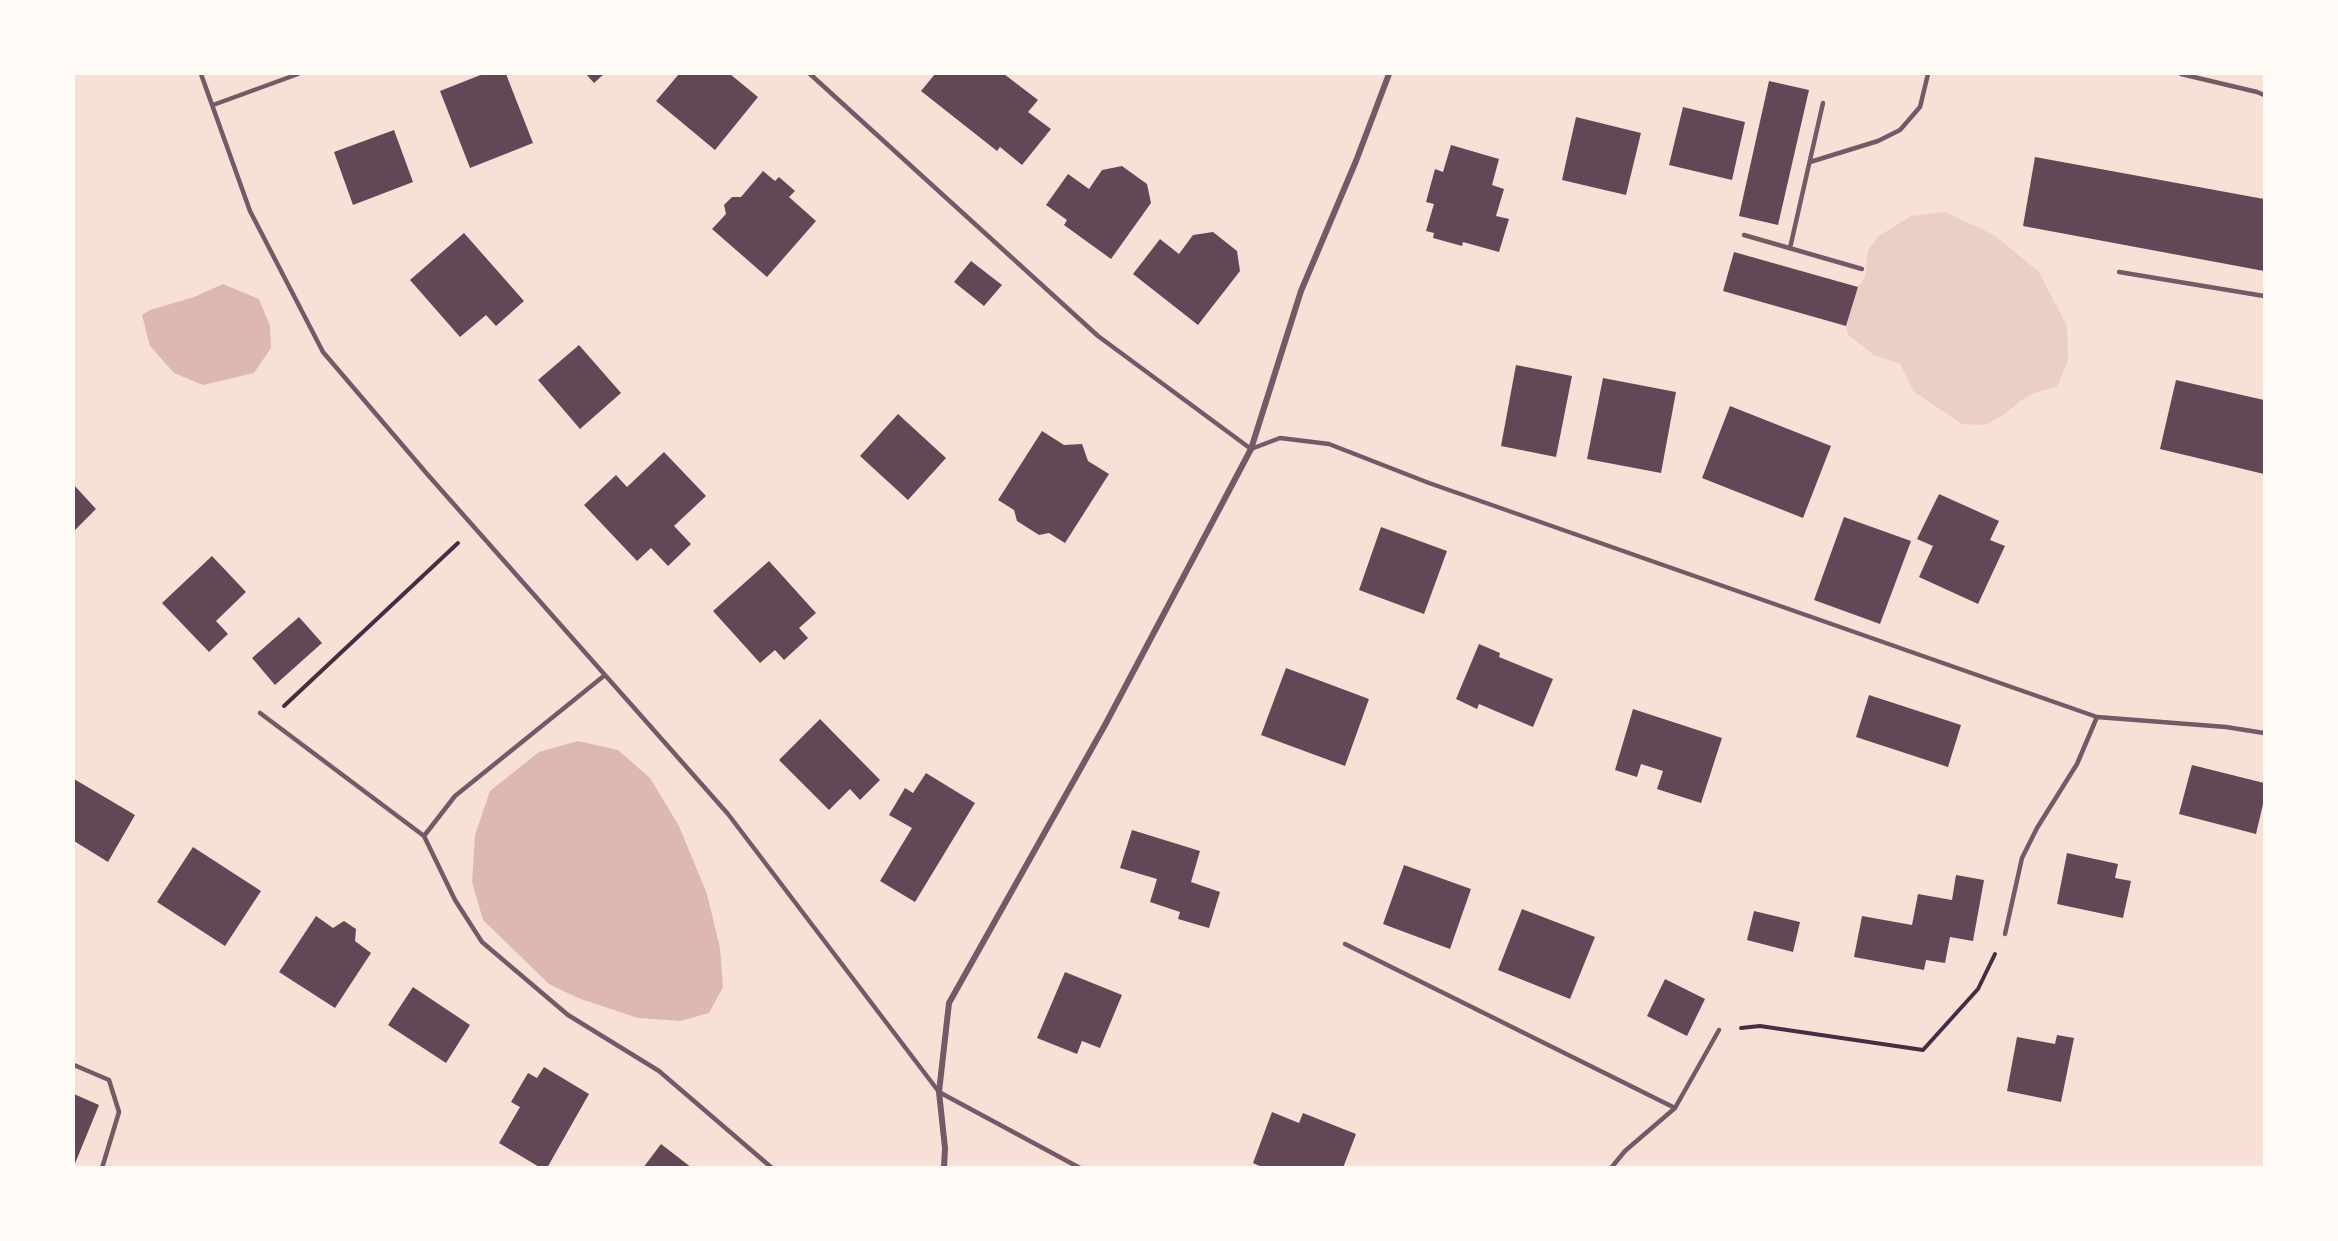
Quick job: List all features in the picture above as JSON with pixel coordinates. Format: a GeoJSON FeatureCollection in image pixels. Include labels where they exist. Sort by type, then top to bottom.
{"type":"FeatureCollection","features":[{"type":"Feature","properties":{"kind":"street"},"geometry":{"type":"LineString","coordinates":[[944,1167],[945,1148],[939,1092],[949,1003],[1105,725],[1251,449],[1301,291],[1356,161],[1389,74]]}},
{"type":"Feature","properties":{"kind":"lane"},"geometry":{"type":"LineString","coordinates":[[201,74],[250,211],[324,352],[474,528],[728,814],[939,1092],[1080,1167]]}},
{"type":"Feature","properties":{"kind":"lane"},"geometry":{"type":"LineString","coordinates":[[213,105],[298,74]]}},
{"type":"Feature","properties":{"kind":"lane"},"geometry":{"type":"LineString","coordinates":[[810,74],[1098,336],[1251,449],[1280,438],[1329,444],[1441,487],[2097,717],[2226,727],[2265,733]]}},
{"type":"Feature","properties":{"kind":"lane"},"geometry":{"type":"LineString","coordinates":[[1810,162],[1878,141],[1900,130],[1920,107],[1928,74]]}},
{"type":"Feature","properties":{"kind":"lane"},"geometry":{"type":"LineString","coordinates":[[2181,74],[2265,95]]}},
{"type":"Feature","properties":{"kind":"lane"},"geometry":{"type":"LineString","coordinates":[[1790,248],[1823,103]]}},
{"type":"Feature","properties":{"kind":"lane"},"geometry":{"type":"LineString","coordinates":[[1744,235],[1862,269]]}},
{"type":"Feature","properties":{"kind":"lane"},"geometry":{"type":"LineString","coordinates":[[2119,272],[2265,296]]}},
{"type":"Feature","properties":{"kind":"lane"},"geometry":{"type":"LineString","coordinates":[[424,836],[455,796],[605,675]]}},
{"type":"Feature","properties":{"kind":"lane"},"geometry":{"type":"LineString","coordinates":[[260,713],[424,836],[454,900],[482,942],[568,1015],[659,1071],[772,1167]]}},
{"type":"Feature","properties":{"kind":"lane"},"geometry":{"type":"LineString","coordinates":[[2005,934],[2022,858],[2037,828],[2077,764],[2097,717]]}},
{"type":"Feature","properties":{"kind":"lane"},"geometry":{"type":"LineString","coordinates":[[1345,944],[1675,1108]]}},
{"type":"Feature","properties":{"kind":"lane"},"geometry":{"type":"LineString","coordinates":[[1611,1167],[1625,1151],[1675,1108],[1719,1030]]}},
{"type":"Feature","properties":{"kind":"lane"},"geometry":{"type":"LineString","coordinates":[[74,1065],[109,1080],[119,1112],[102,1167]]}},
{"type":"Feature","properties":{"kind":"path"},"geometry":{"type":"LineString","coordinates":[[269,720],[474,528]]}},
{"type":"Feature","properties":{"kind":"path"},"geometry":{"type":"LineString","coordinates":[[1719,1030],[1760,1026],[1923,1050],[1978,989],[2005,934]]}},
{"type":"Feature","properties":{"kind":"shaded area"},"geometry":{"type":"Polygon","coordinates":[[[1945,212],[1994,235],[2039,272],[2067,326],[2068,360],[2057,387],[2034,393],[1985,425],[1962,424],[1913,391],[1900,364],[1874,355],[1848,335],[1846,326],[1858,287],[1865,277],[1868,250],[1879,236],[1911,216],[1945,212]]]}},
{"type":"Feature","properties":{"kind":"shaded area"},"geometry":{"type":"Polygon","coordinates":[[[223,284],[259,299],[270,326],[271,348],[254,373],[203,385],[174,373],[150,346],[142,315],[150,310],[194,297],[223,284]]]}},
{"type":"Feature","properties":{"kind":"shaded area"},"geometry":{"type":"Polygon","coordinates":[[[578,741],[618,750],[650,778],[679,826],[707,894],[720,948],[723,987],[709,1013],[680,1021],[638,1018],[578,998],[549,984],[483,920],[472,882],[475,835],[490,791],[539,752],[578,741]]]}},
{"type":"Feature","properties":{"kind":"building"},"geometry":{"type":"Polygon","coordinates":[[[483,74],[506,74],[533,143],[470,168],[440,91],[483,74]]]}},
{"type":"Feature","properties":{"kind":"building"},"geometry":{"type":"Polygon","coordinates":[[[586,74],[604,74],[594,83],[586,74]]]}},
{"type":"Feature","properties":{"kind":"building"},"geometry":{"type":"Polygon","coordinates":[[[679,74],[730,74],[758,97],[715,150],[656,101],[679,74]]]}},
{"type":"Feature","properties":{"kind":"building"},"geometry":{"type":"Polygon","coordinates":[[[935,74],[1004,74],[1038,100],[1028,112],[1051,129],[1022,165],[1000,147],[997,151],[921,91],[935,74]]]}},
{"type":"Feature","properties":{"kind":"building"},"geometry":{"type":"Polygon","coordinates":[[[1769,81],[1809,90],[1778,225],[1739,216],[1769,81]]]}},
{"type":"Feature","properties":{"kind":"building"},"geometry":{"type":"Polygon","coordinates":[[[1683,107],[1745,122],[1732,180],[1669,165],[1683,107]]]}},
{"type":"Feature","properties":{"kind":"building"},"geometry":{"type":"Polygon","coordinates":[[[1576,117],[1641,133],[1626,195],[1562,180],[1576,117]]]}},
{"type":"Feature","properties":{"kind":"building"},"geometry":{"type":"Polygon","coordinates":[[[394,130],[413,182],[353,205],[334,152],[394,130]]]}},
{"type":"Feature","properties":{"kind":"building"},"geometry":{"type":"Polygon","coordinates":[[[1451,145],[1499,159],[1492,185],[1504,189],[1496,216],[1509,219],[1499,252],[1463,242],[1462,246],[1433,238],[1434,233],[1426,231],[1434,204],[1426,202],[1435,169],[1443,172],[1451,145]]]}},
{"type":"Feature","properties":{"kind":"building"},"geometry":{"type":"Polygon","coordinates":[[[2035,157],[2264,199],[2264,271],[2023,226],[2035,157]]]}},
{"type":"Feature","properties":{"kind":"building"},"geometry":{"type":"Polygon","coordinates":[[[1122,166],[1147,184],[1151,203],[1111,259],[1064,225],[1067,220],[1046,205],[1068,174],[1089,189],[1102,170],[1122,166]]]}},
{"type":"Feature","properties":{"kind":"building"},"geometry":{"type":"Polygon","coordinates":[[[763,171],[775,181],[779,177],[795,191],[789,197],[816,221],[767,277],[712,229],[726,214],[724,205],[732,197],[741,197],[763,171]]]}},
{"type":"Feature","properties":{"kind":"building"},"geometry":{"type":"Polygon","coordinates":[[[1213,232],[1237,251],[1240,271],[1198,325],[1133,274],[1160,239],[1179,254],[1193,235],[1213,232]]]}},
{"type":"Feature","properties":{"kind":"building"},"geometry":{"type":"Polygon","coordinates":[[[464,233],[524,301],[496,326],[486,315],[460,337],[410,280],[464,233]]]}},
{"type":"Feature","properties":{"kind":"building"},"geometry":{"type":"Polygon","coordinates":[[[1734,252],[1858,287],[1846,326],[1723,291],[1734,252]]]}},
{"type":"Feature","properties":{"kind":"building"},"geometry":{"type":"Polygon","coordinates":[[[971,261],[1002,285],[984,306],[954,282],[971,261]]]}},
{"type":"Feature","properties":{"kind":"building"},"geometry":{"type":"Polygon","coordinates":[[[579,345],[621,393],[580,429],[538,380],[579,345]]]}},
{"type":"Feature","properties":{"kind":"building"},"geometry":{"type":"Polygon","coordinates":[[[1516,365],[1572,376],[1556,457],[1501,446],[1516,365]]]}},
{"type":"Feature","properties":{"kind":"building"},"geometry":{"type":"Polygon","coordinates":[[[1603,378],[1676,392],[1661,473],[1587,459],[1603,378]]]}},
{"type":"Feature","properties":{"kind":"building"},"geometry":{"type":"Polygon","coordinates":[[[2176,380],[2264,400],[2264,474],[2160,449],[2176,380]]]}},
{"type":"Feature","properties":{"kind":"building"},"geometry":{"type":"Polygon","coordinates":[[[1730,406],[1831,446],[1803,518],[1702,478],[1730,406]]]}},
{"type":"Feature","properties":{"kind":"building"},"geometry":{"type":"Polygon","coordinates":[[[898,414],[946,458],[908,500],[860,456],[898,414]]]}},
{"type":"Feature","properties":{"kind":"building"},"geometry":{"type":"Polygon","coordinates":[[[1042,431],[1064,445],[1082,444],[1088,461],[1109,474],[1065,543],[1049,533],[1039,535],[1017,521],[1014,510],[998,500],[1042,431]]]}},
{"type":"Feature","properties":{"kind":"building"},"geometry":{"type":"Polygon","coordinates":[[[664,452],[706,496],[674,526],[691,544],[668,566],[651,548],[637,561],[584,505],[616,475],[627,487],[664,452]]]}},
{"type":"Feature","properties":{"kind":"building"},"geometry":{"type":"Polygon","coordinates":[[[74,485],[96,509],[74,531],[74,485]]]}},
{"type":"Feature","properties":{"kind":"building"},"geometry":{"type":"Polygon","coordinates":[[[1939,494],[1999,521],[1990,540],[2005,546],[1978,604],[1919,577],[1933,546],[1917,539],[1939,494]]]}},
{"type":"Feature","properties":{"kind":"building"},"geometry":{"type":"Polygon","coordinates":[[[1844,517],[1911,541],[1880,624],[1814,600],[1844,517]]]}},
{"type":"Feature","properties":{"kind":"building"},"geometry":{"type":"Polygon","coordinates":[[[1381,527],[1447,551],[1424,614],[1359,590],[1381,527]]]}},
{"type":"Feature","properties":{"kind":"building"},"geometry":{"type":"Polygon","coordinates":[[[212,556],[246,592],[216,621],[228,634],[209,652],[162,603],[212,556]]]}},
{"type":"Feature","properties":{"kind":"building"},"geometry":{"type":"Polygon","coordinates":[[[769,561],[816,613],[799,628],[808,638],[784,660],[775,650],[760,663],[713,611],[769,561]]]}},
{"type":"Feature","properties":{"kind":"building"},"geometry":{"type":"Polygon","coordinates":[[[299,617],[322,643],[275,685],[252,658],[299,617]]]}},
{"type":"Feature","properties":{"kind":"building"},"geometry":{"type":"Polygon","coordinates":[[[1479,644],[1500,653],[1499,657],[1553,679],[1533,727],[1479,704],[1477,709],[1456,699],[1479,644]]]}},
{"type":"Feature","properties":{"kind":"building"},"geometry":{"type":"Polygon","coordinates":[[[1286,668],[1369,699],[1345,766],[1261,735],[1286,668]]]}},
{"type":"Feature","properties":{"kind":"building"},"geometry":{"type":"Polygon","coordinates":[[[1869,695],[1961,725],[1948,767],[1856,737],[1869,695]]]}},
{"type":"Feature","properties":{"kind":"building"},"geometry":{"type":"Polygon","coordinates":[[[1633,709],[1722,738],[1701,803],[1657,789],[1663,771],[1641,764],[1637,777],[1615,770],[1633,709]]]}},
{"type":"Feature","properties":{"kind":"building"},"geometry":{"type":"Polygon","coordinates":[[[820,719],[880,780],[860,800],[850,789],[829,810],[779,760],[820,719]]]}},
{"type":"Feature","properties":{"kind":"building"},"geometry":{"type":"Polygon","coordinates":[[[2192,765],[2264,783],[2264,800],[2256,834],[2179,814],[2192,765]]]}},
{"type":"Feature","properties":{"kind":"building"},"geometry":{"type":"Polygon","coordinates":[[[926,773],[975,803],[915,902],[880,881],[912,828],[889,815],[905,788],[913,793],[926,773]]]}},
{"type":"Feature","properties":{"kind":"building"},"geometry":{"type":"Polygon","coordinates":[[[74,779],[135,815],[108,862],[74,841],[74,779]]]}},
{"type":"Feature","properties":{"kind":"building"},"geometry":{"type":"Polygon","coordinates":[[[1132,830],[1200,851],[1191,882],[1220,892],[1209,928],[1178,919],[1180,912],[1150,902],[1157,879],[1120,868],[1132,830]]]}},
{"type":"Feature","properties":{"kind":"building"},"geometry":{"type":"Polygon","coordinates":[[[193,847],[261,891],[225,946],[157,902],[193,847]]]}},
{"type":"Feature","properties":{"kind":"building"},"geometry":{"type":"Polygon","coordinates":[[[2067,853],[2118,864],[2115,878],[2131,881],[2123,918],[2057,904],[2067,853]]]}},
{"type":"Feature","properties":{"kind":"building"},"geometry":{"type":"Polygon","coordinates":[[[1404,865],[1471,889],[1450,949],[1383,924],[1404,865]]]}},
{"type":"Feature","properties":{"kind":"building"},"geometry":{"type":"Polygon","coordinates":[[[1956,875],[1984,880],[1973,941],[1950,937],[1945,963],[1926,960],[1924,970],[1854,957],[1862,916],[1912,925],[1918,894],[1952,900],[1956,875]]]}},
{"type":"Feature","properties":{"kind":"building"},"geometry":{"type":"Polygon","coordinates":[[[1522,909],[1595,937],[1570,999],[1498,970],[1522,909]]]}},
{"type":"Feature","properties":{"kind":"building"},"geometry":{"type":"Polygon","coordinates":[[[1754,911],[1800,922],[1793,952],[1747,940],[1754,911]]]}},
{"type":"Feature","properties":{"kind":"building"},"geometry":{"type":"Polygon","coordinates":[[[316,916],[333,928],[344,921],[356,929],[355,941],[371,953],[335,1008],[279,972],[316,916]]]}},
{"type":"Feature","properties":{"kind":"building"},"geometry":{"type":"Polygon","coordinates":[[[1065,972],[1122,995],[1100,1048],[1082,1041],[1077,1054],[1037,1038],[1065,972]]]}},
{"type":"Feature","properties":{"kind":"building"},"geometry":{"type":"Polygon","coordinates":[[[1665,979],[1705,999],[1687,1036],[1647,1016],[1665,979]]]}},
{"type":"Feature","properties":{"kind":"building"},"geometry":{"type":"Polygon","coordinates":[[[413,987],[470,1025],[446,1063],[388,1025],[413,987]]]}},
{"type":"Feature","properties":{"kind":"building"},"geometry":{"type":"Polygon","coordinates":[[[2057,1035],[2074,1038],[2061,1102],[2007,1091],[2017,1037],[2055,1044],[2057,1035]]]}},
{"type":"Feature","properties":{"kind":"building"},"geometry":{"type":"Polygon","coordinates":[[[544,1067],[589,1094],[547,1168],[541,1168],[499,1143],[520,1107],[511,1102],[528,1073],[537,1078],[544,1067]]]}},
{"type":"Feature","properties":{"kind":"building"},"geometry":{"type":"Polygon","coordinates":[[[74,1094],[99,1105],[74,1166],[74,1094]]]}},
{"type":"Feature","properties":{"kind":"building"},"geometry":{"type":"Polygon","coordinates":[[[1272,1112],[1299,1123],[1303,1113],[1356,1134],[1343,1168],[1264,1168],[1253,1163],[1272,1112]]]}},
{"type":"Feature","properties":{"kind":"building"},"geometry":{"type":"Polygon","coordinates":[[[661,1144],[692,1168],[643,1168],[661,1144]]]}}]}
